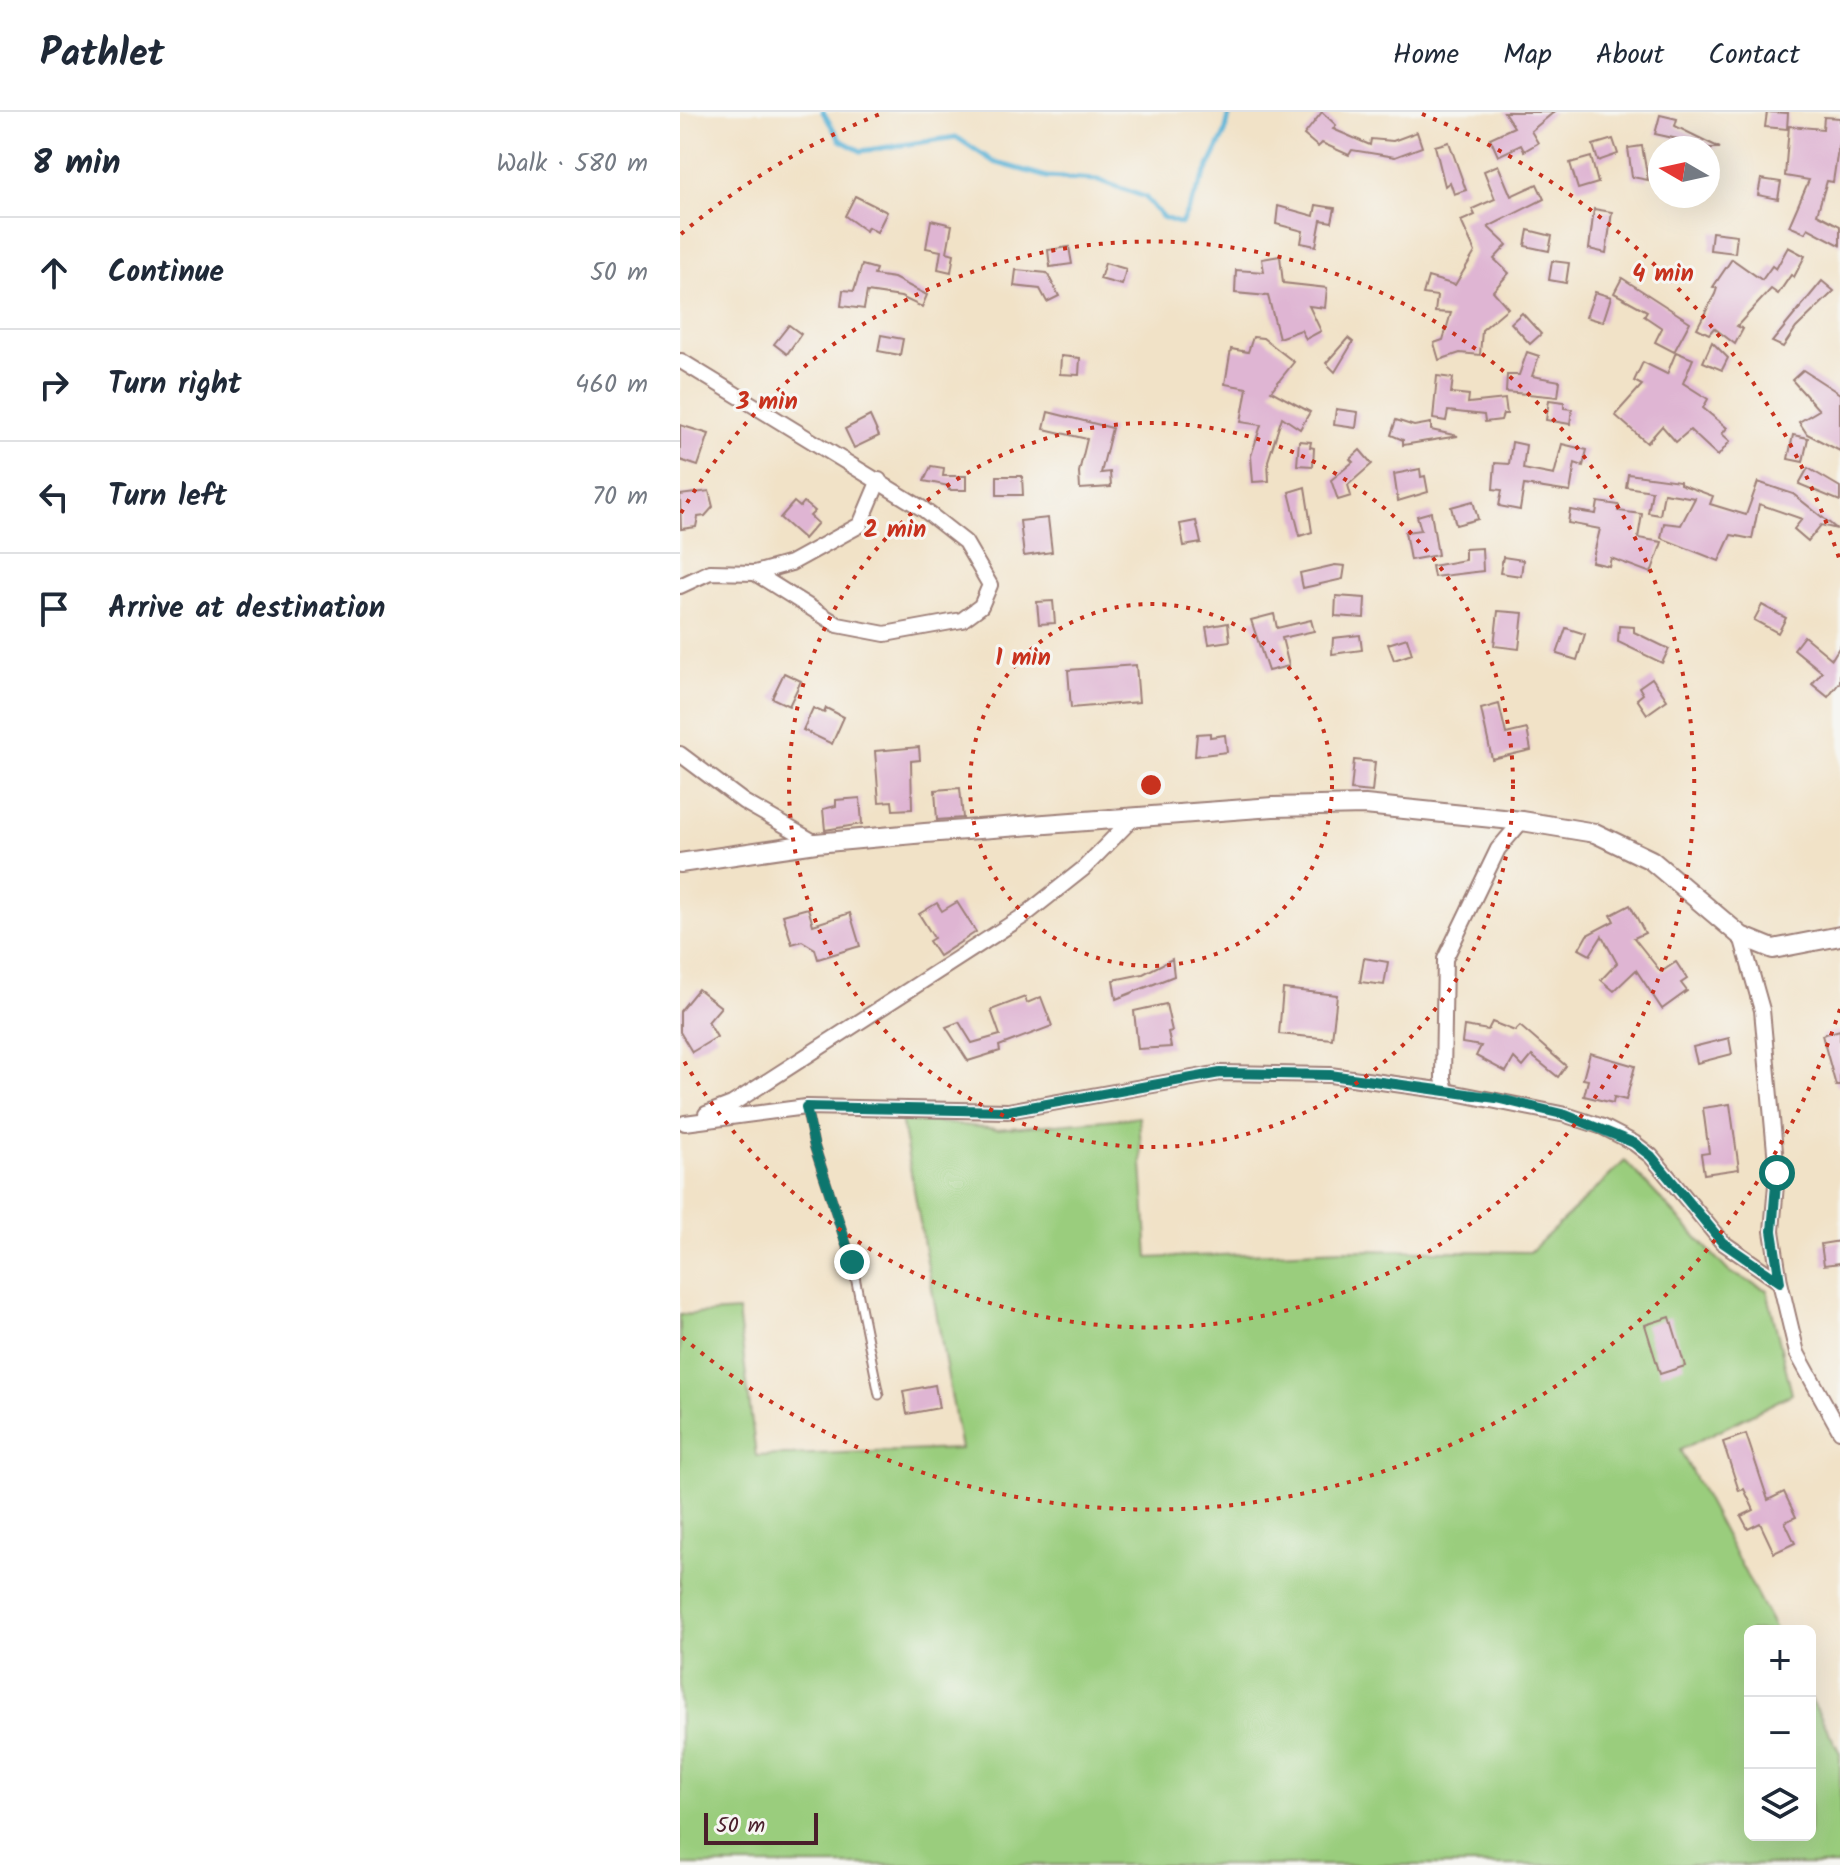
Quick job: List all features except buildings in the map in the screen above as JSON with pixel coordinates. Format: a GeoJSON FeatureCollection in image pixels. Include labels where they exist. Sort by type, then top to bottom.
{"type":"FeatureCollection","features":[{"type":"Feature","properties":{"kind":"street"},"geometry":{"type":"LineString","coordinates":[[681,361],[879,480],[965,542],[990,585],[981,606],[962,620],[885,634],[838,625],[755,573]]}},
{"type":"Feature","properties":{"kind":"street"},"geometry":{"type":"LineString","coordinates":[[680,586],[710,572],[755,573],[791,563],[860,525],[879,480]]}},
{"type":"Feature","properties":{"kind":"street"},"geometry":{"type":"LineString","coordinates":[[680,754],[744,802],[816,843]]}},
{"type":"Feature","properties":{"kind":"street"},"geometry":{"type":"LineString","coordinates":[[680,863],[816,843],[1134,817],[1365,805],[1522,821],[1595,833],[1651,860],[1741,936],[1773,949],[1840,936]]}},
{"type":"Feature","properties":{"kind":"street"},"geometry":{"type":"LineString","coordinates":[[682,1123],[732,1104],[1025,915],[1083,869],[1134,817]]}},
{"type":"Feature","properties":{"kind":"street"},"geometry":{"type":"LineString","coordinates":[[1446,1091],[1443,1078],[1445,959],[1492,861],[1522,821]]}},
{"type":"Feature","properties":{"kind":"street"},"geometry":{"type":"LineString","coordinates":[[1741,936],[1762,1010],[1777,1173],[1772,1231],[1780,1282],[1797,1353],[1840,1431]]}},
{"type":"Feature","properties":{"kind":"street"},"geometry":{"type":"LineString","coordinates":[[682,1123],[806,1107],[1008,1111],[1220,1073],[1330,1075],[1446,1091],[1566,1115],[1634,1143],[1651,1156],[1722,1242],[1780,1282]]}},
{"type":"Feature","properties":{"kind":"lane"},"geometry":{"type":"LineString","coordinates":[[806,1107],[814,1145],[852,1262],[879,1395]]}},
{"type":"Feature","properties":{"kind":"green space"},"geometry":{"type":"Polygon","coordinates":[[[1139,1117],[1148,1258],[1343,1250],[1530,1252],[1625,1161],[1729,1272],[1767,1290],[1792,1394],[1680,1450],[1773,1625],[1744,1625],[1744,1841],[1816,1841],[1816,1708],[1840,1753],[1840,1865],[680,1865],[680,1315],[738,1311],[756,1456],[961,1449],[901,1118],[997,1129],[1139,1117]]]}},
{"type":"Feature","properties":{"kind":"waterway"},"geometry":{"type":"LineString","coordinates":[[823,112],[840,140],[861,151],[956,137],[994,162],[1047,177],[1098,180],[1145,197],[1162,217],[1181,224],[1225,133],[1230,112]]}},
{"type":"Feature","properties":{"kind":"route"},"geometry":{"type":"LineString","coordinates":[[852,1262],[814,1145],[806,1107],[1008,1111],[1220,1073],[1330,1075],[1496,1098],[1603,1127],[1634,1143],[1651,1156],[1722,1242],[1780,1282],[1772,1231],[1777,1173]]}}]}
